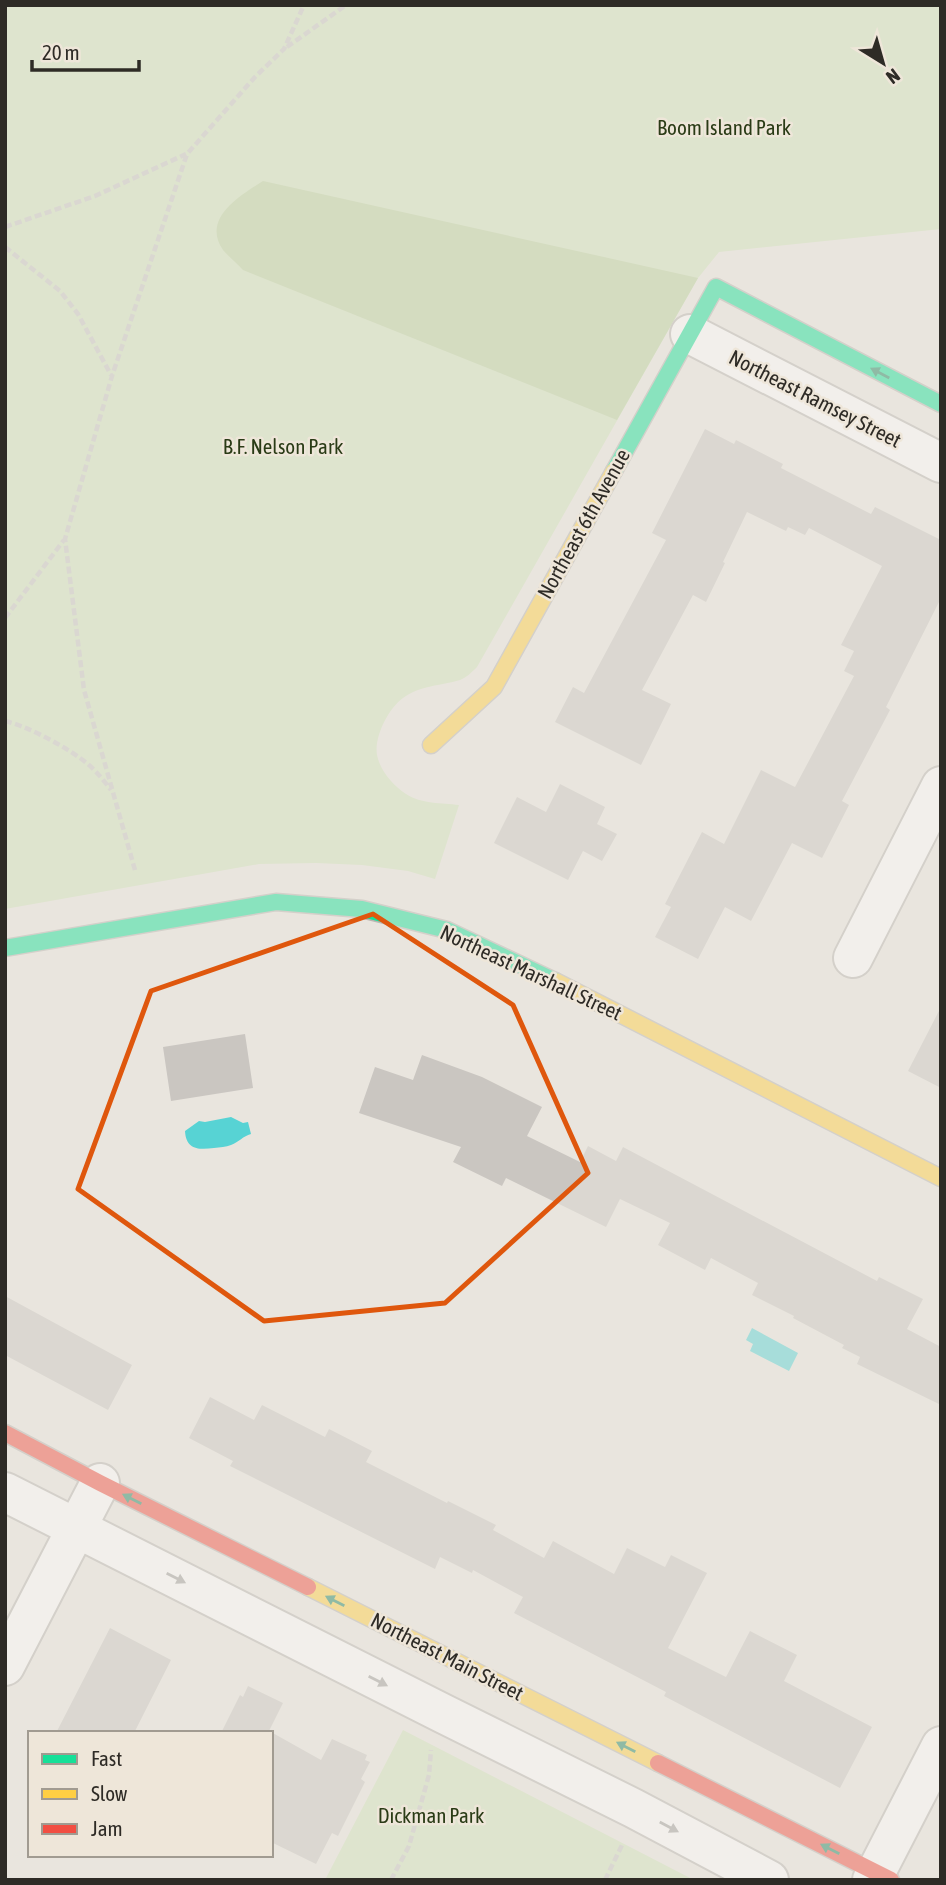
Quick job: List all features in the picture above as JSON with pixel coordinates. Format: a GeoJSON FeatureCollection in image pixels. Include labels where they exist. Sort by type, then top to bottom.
{"type":"FeatureCollection","features":[{"type":"Feature","properties":{"kind":"street","name":"Northeast 6th Avenue"},"geometry":{"type":"LineString","coordinates":[[431,745],[494,687],[716,287],[941,404]]}},
{"type":"Feature","properties":{"kind":"street","name":"Northeast Ramsey Street"},"geometry":{"type":"LineString","coordinates":[[690,334],[941,463]]}},
{"type":"Feature","properties":{"kind":"street"},"geometry":{"type":"LineString","coordinates":[[853,958],[941,786]]}},
{"type":"Feature","properties":{"kind":"street","name":"Northeast Marshall Street"},"geometry":{"type":"LineString","coordinates":[[5,948],[276,902],[362,909],[447,930],[528,967],[941,1178]]}},
{"type":"Feature","properties":{"kind":"street","name":"Northeast Main Street"},"geometry":{"type":"LineString","coordinates":[[5,1433],[879,1877]]}},
{"type":"Feature","properties":{"kind":"street"},"geometry":{"type":"LineString","coordinates":[[5,1666],[100,1483]]}},
{"type":"Feature","properties":{"kind":"street"},"geometry":{"type":"LineString","coordinates":[[5,1492],[633,1808],[769,1880]]}},
{"type":"Feature","properties":{"kind":"street"},"geometry":{"type":"LineString","coordinates":[[879,1877],[941,1746]]}},
{"type":"Feature","properties":{"kind":"path"},"geometry":{"type":"LineString","coordinates":[[284,49],[304,5]]}},
{"type":"Feature","properties":{"kind":"path"},"geometry":{"type":"LineString","coordinates":[[5,618],[65,539],[112,376],[187,154],[255,77],[284,49],[346,5]]}},
{"type":"Feature","properties":{"kind":"path"},"geometry":{"type":"LineString","coordinates":[[5,227],[95,196],[187,154]]}},
{"type":"Feature","properties":{"kind":"path"},"geometry":{"type":"LineString","coordinates":[[5,247],[60,291],[78,314],[112,376]]}},
{"type":"Feature","properties":{"kind":"path"},"geometry":{"type":"LineString","coordinates":[[65,539],[84,690],[135,870]]}},
{"type":"Feature","properties":{"kind":"path"},"geometry":{"type":"LineString","coordinates":[[5,722],[35,732],[80,758],[114,793]]}},
{"type":"Feature","properties":{"kind":"path"},"geometry":{"type":"LineString","coordinates":[[391,1880],[409,1846],[429,1775],[432,1738]]}},
{"type":"Feature","properties":{"kind":"path"},"geometry":{"type":"LineString","coordinates":[[605,1880],[627,1836]]}},
{"type":"Feature","properties":{"kind":"highlighted area"},"geometry":{"type":"Polygon","coordinates":[[[373,914],[513,1005],[588,1173],[445,1303],[264,1321],[78,1189],[151,991],[373,914]]]}},
{"type":"Feature","properties":{"kind":"green space","name":"B.F. Nelson Park"},"geometry":{"type":"Polygon","coordinates":[[[5,5],[941,5],[941,229],[719,252],[698,278],[477,667],[460,680],[410,694],[397,703],[387,716],[380,732],[377,755],[388,778],[401,791],[418,800],[459,805],[435,879],[408,871],[362,865],[259,864],[5,909],[5,5]]]}},
{"type":"Feature","properties":{"kind":"green space"},"geometry":{"type":"Polygon","coordinates":[[[263,181],[698,278],[617,420],[243,270],[223,250],[217,228],[226,209],[263,181]]]}},
{"type":"Feature","properties":{"kind":"green space","name":"Dickman Park"},"geometry":{"type":"Polygon","coordinates":[[[403,1730],[694,1880],[325,1880],[403,1730]]]}},
{"type":"Feature","properties":{"kind":"water"},"geometry":{"type":"Polygon","coordinates":[[[231,1117],[243,1123],[248,1122],[251,1134],[231,1145],[214,1148],[198,1149],[188,1142],[185,1131],[199,1121],[231,1117]]]}},
{"type":"Feature","properties":{"kind":"water"},"geometry":{"type":"Polygon","coordinates":[[[752,1328],[798,1353],[789,1371],[750,1351],[753,1344],[746,1340],[752,1328]]]}},
{"type":"Feature","properties":{"kind":"building"},"geometry":{"type":"Polygon","coordinates":[[[705,429],[734,444],[736,440],[783,464],[781,468],[871,514],[875,507],[941,540],[941,598],[886,707],[890,710],[842,801],[849,805],[822,858],[792,843],[751,921],[725,907],[698,959],[655,937],[671,907],[665,904],[702,832],[724,844],[761,770],[795,787],[854,676],[844,671],[854,651],[841,645],[882,566],[809,528],[805,535],[788,527],[786,531],[747,512],[706,602],[693,595],[642,690],[671,704],[641,765],[555,722],[573,687],[584,693],[666,540],[652,533],[705,429]]]}},
{"type":"Feature","properties":{"kind":"building"},"geometry":{"type":"Polygon","coordinates":[[[560,784],[605,807],[597,824],[617,834],[602,861],[583,851],[568,880],[494,843],[517,797],[546,812],[560,784]]]}},
{"type":"Feature","properties":{"kind":"building"},"geometry":{"type":"Polygon","coordinates":[[[941,1007],[941,1088],[908,1071],[941,1007]]]}},
{"type":"Feature","properties":{"kind":"building"},"geometry":{"type":"Polygon","coordinates":[[[245,1034],[253,1088],[171,1101],[163,1047],[245,1034]]]}},
{"type":"Feature","properties":{"kind":"building"},"geometry":{"type":"Polygon","coordinates":[[[422,1055],[482,1077],[542,1107],[527,1136],[580,1162],[588,1146],[616,1161],[623,1147],[877,1281],[879,1277],[923,1299],[907,1329],[941,1347],[941,1405],[857,1364],[860,1357],[842,1348],[844,1345],[752,1295],[758,1283],[711,1258],[705,1270],[658,1245],[670,1223],[620,1199],[606,1227],[506,1178],[502,1186],[453,1162],[461,1147],[359,1113],[375,1067],[413,1080],[422,1055]]]}},
{"type":"Feature","properties":{"kind":"building"},"geometry":{"type":"Polygon","coordinates":[[[5,1296],[132,1365],[108,1410],[5,1355],[5,1296]]]}},
{"type":"Feature","properties":{"kind":"building"},"geometry":{"type":"Polygon","coordinates":[[[210,1397],[254,1420],[262,1405],[325,1437],[329,1429],[372,1451],[366,1462],[496,1525],[493,1530],[544,1558],[553,1541],[614,1574],[627,1548],[665,1567],[671,1555],[707,1573],[668,1648],[726,1677],[750,1631],[797,1655],[784,1681],[872,1727],[840,1788],[664,1696],[666,1692],[514,1613],[523,1597],[473,1570],[472,1573],[440,1557],[435,1569],[230,1466],[233,1461],[189,1438],[210,1397]]]}},
{"type":"Feature","properties":{"kind":"building"},"geometry":{"type":"Polygon","coordinates":[[[110,1628],[171,1660],[135,1731],[57,1731],[110,1628]]]}},
{"type":"Feature","properties":{"kind":"building"},"geometry":{"type":"Polygon","coordinates":[[[248,1686],[283,1703],[269,1731],[222,1731],[240,1695],[243,1697],[248,1686]]]}},
{"type":"Feature","properties":{"kind":"building"},"geometry":{"type":"Polygon","coordinates":[[[273,1733],[321,1760],[332,1739],[367,1755],[365,1760],[370,1762],[361,1779],[365,1782],[338,1836],[332,1833],[316,1864],[273,1843],[273,1733]]]}},
{"type":"Feature","properties":{"kind":"traffic: fast"},"geometry":{"type":"LineString","coordinates":[[614,471],[716,287],[941,404]]}},
{"type":"Feature","properties":{"kind":"traffic: fast"},"geometry":{"type":"LineString","coordinates":[[5,948],[276,902],[362,909],[447,930],[555,981]]}},
{"type":"Feature","properties":{"kind":"traffic: slow"},"geometry":{"type":"LineString","coordinates":[[431,745],[494,687],[614,471]]}},
{"type":"Feature","properties":{"kind":"traffic: slow"},"geometry":{"type":"LineString","coordinates":[[555,981],[941,1178]]}},
{"type":"Feature","properties":{"kind":"traffic: slow"},"geometry":{"type":"LineString","coordinates":[[308,1587],[658,1763]]}},
{"type":"Feature","properties":{"kind":"traffic: jam"},"geometry":{"type":"LineString","coordinates":[[5,1433],[308,1587]]}},
{"type":"Feature","properties":{"kind":"traffic: jam"},"geometry":{"type":"LineString","coordinates":[[658,1763],[891,1880]]}},
{"type":"Feature","properties":{"kind":"park label","name":"Boom Island Park"},"geometry":{"type":"Point","coordinates":[724,128]}}]}
